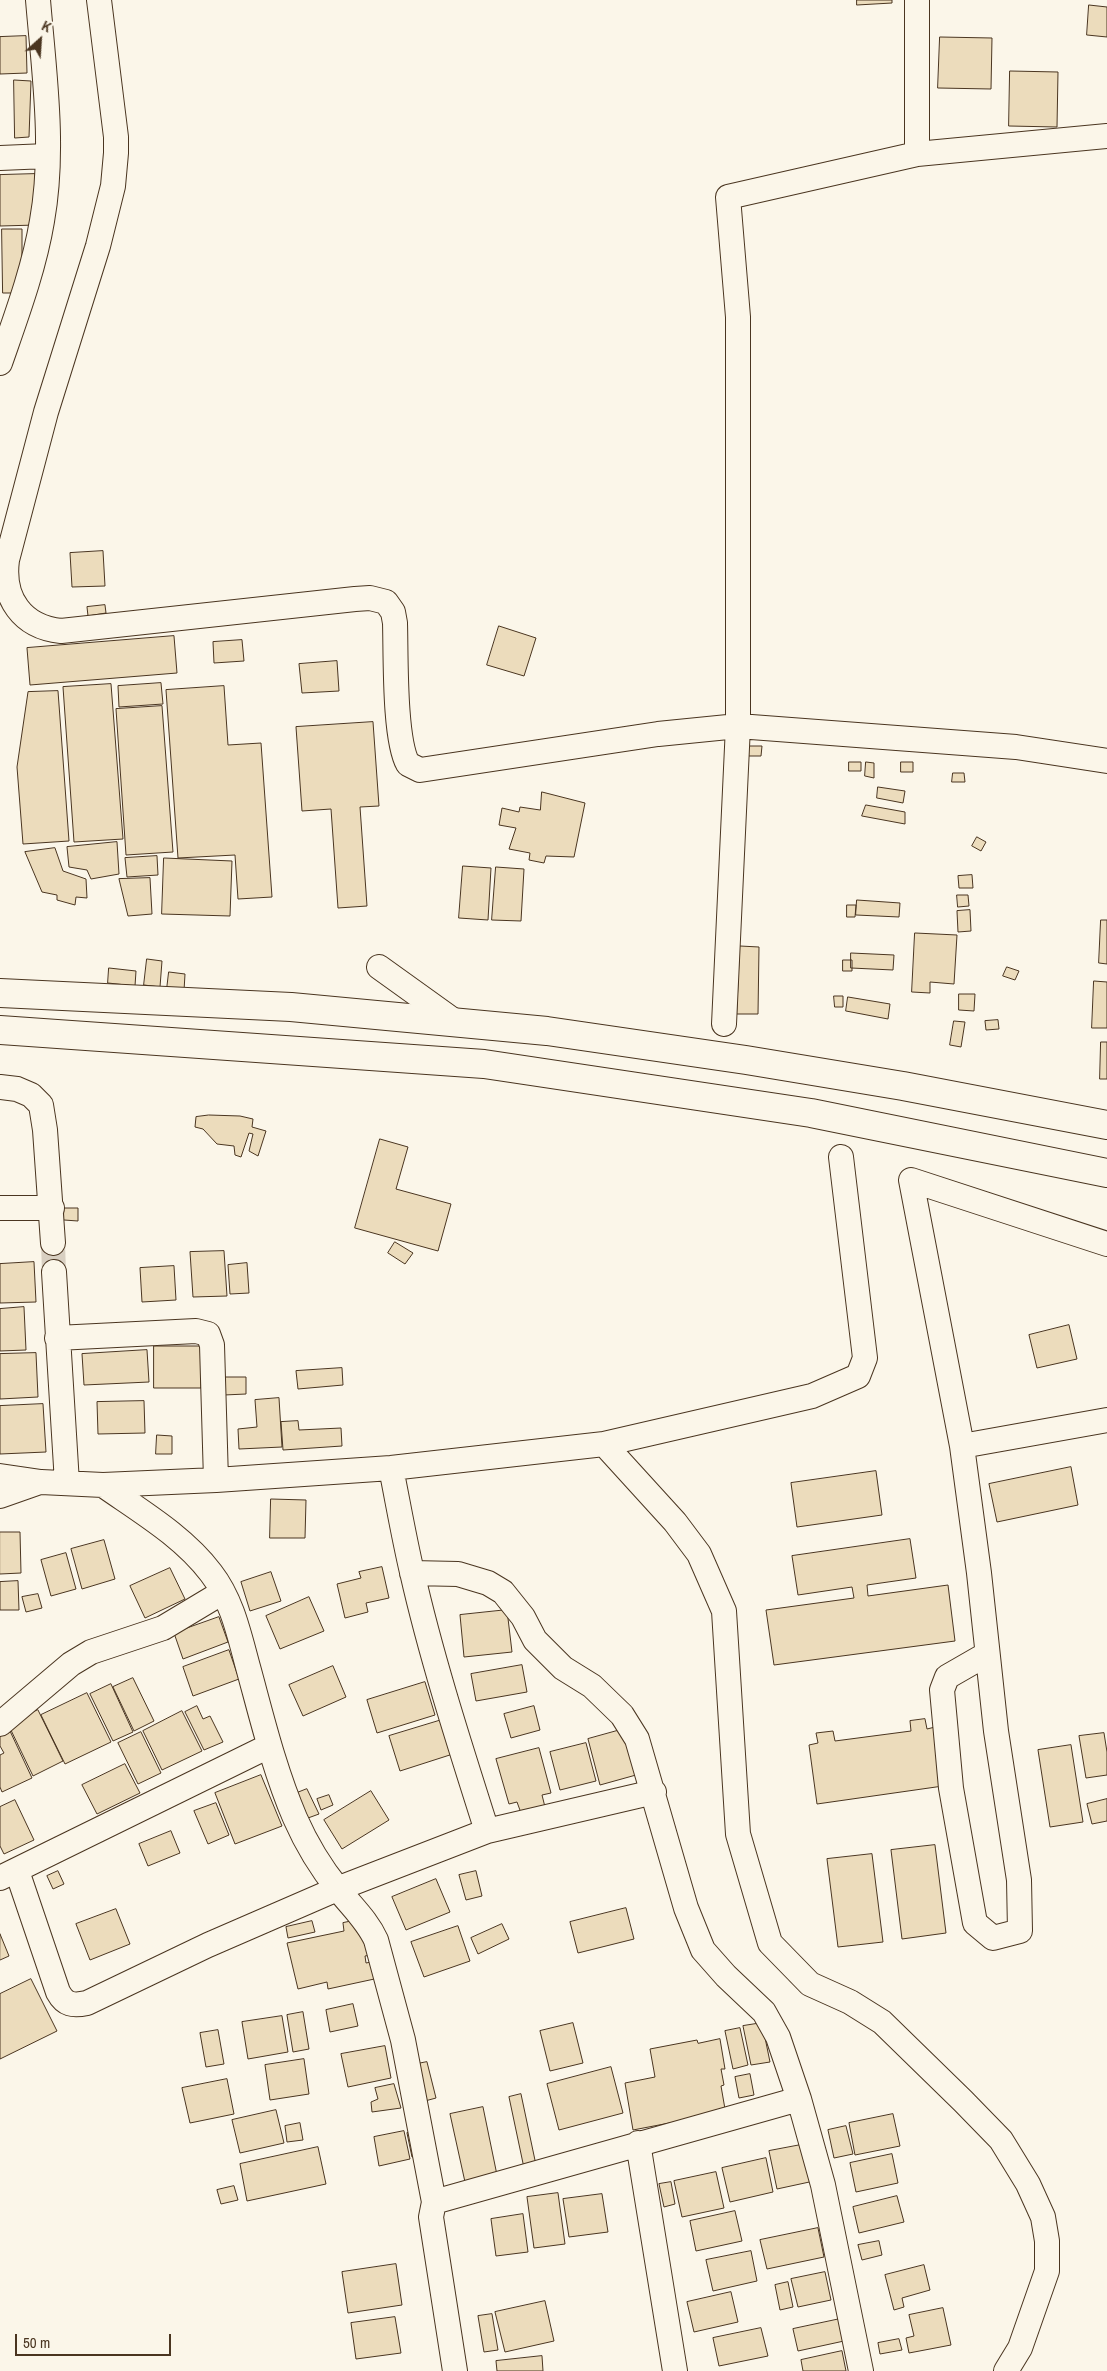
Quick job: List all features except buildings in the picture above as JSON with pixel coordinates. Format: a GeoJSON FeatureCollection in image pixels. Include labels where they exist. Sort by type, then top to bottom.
{"type":"FeatureCollection","features":[{"type":"Feature","properties":{"kind":"highway"},"geometry":{"type":"LineString","coordinates":[[0,992],[291,1007],[546,1031],[746,1060],[903,1086],[1107,1125]]}},
{"type":"Feature","properties":{"kind":"highway"},"geometry":{"type":"LineString","coordinates":[[0,1030],[484,1064],[811,1113],[1107,1173]]}},
{"type":"Feature","properties":{"kind":"street"},"geometry":{"type":"LineString","coordinates":[[0,363],[9,311],[42,225],[47,156],[46,101],[38,0]]}},
{"type":"Feature","properties":{"kind":"street"},"geometry":{"type":"LineString","coordinates":[[99,0],[116,137],[113,186],[98,246],[46,412],[7,560],[3,593],[30,621],[42,627],[61,631],[355,599],[370,598],[386,602],[393,612],[395,623],[398,696],[404,754],[408,764],[420,770],[658,734],[738,726],[1016,747],[1107,761]]}},
{"type":"Feature","properties":{"kind":"street"},"geometry":{"type":"LineString","coordinates":[[917,0],[917,154]]}},
{"type":"Feature","properties":{"kind":"street"},"geometry":{"type":"LineString","coordinates":[[724,1024],[738,726],[738,318],[728,197],[917,154],[1107,136]]}},
{"type":"Feature","properties":{"kind":"street"},"geometry":{"type":"LineString","coordinates":[[0,158],[47,156]]}},
{"type":"Feature","properties":{"kind":"street"},"geometry":{"type":"LineString","coordinates":[[379,967],[457,1023]]}},
{"type":"Feature","properties":{"kind":"street"},"geometry":{"type":"LineString","coordinates":[[0,1087],[17,1089],[31,1094],[41,1105],[52,1208],[53,1244]]}},
{"type":"Feature","properties":{"kind":"street"},"geometry":{"type":"LineString","coordinates":[[0,1476],[41,1482],[103,1484],[216,1480],[391,1468],[604,1444],[812,1396],[858,1376],[865,1358],[841,1157]]}},
{"type":"Feature","properties":{"kind":"street"},"geometry":{"type":"LineString","coordinates":[[987,1654],[947,1677],[942,1690],[951,1788],[975,1923],[993,1938],[1020,1931],[1019,1880],[996,1731],[987,1654],[962,1446],[911,1180],[1107,1244]]}},
{"type":"Feature","properties":{"kind":"street"},"geometry":{"type":"LineString","coordinates":[[0,1208],[52,1208]]}},
{"type":"Feature","properties":{"kind":"street"},"geometry":{"type":"LineString","coordinates":[[54,1272],[67,1483]]}},
{"type":"Feature","properties":{"kind":"street"},"geometry":{"type":"LineString","coordinates":[[57,1338],[196,1331],[208,1334],[212,1345],[216,1480]]}},
{"type":"Feature","properties":{"kind":"street"},"geometry":{"type":"LineString","coordinates":[[962,1446],[1107,1420]]}},
{"type":"Feature","properties":{"kind":"street"},"geometry":{"type":"LineString","coordinates":[[604,1444],[675,1522],[699,1554],[724,1611],[738,1834],[770,1943],[810,1984],[850,2002],[882,2022],[963,2101],[1001,2140],[1028,2184],[1043,2217],[1047,2241],[1047,2271],[1020,2348],[1006,2371]]}},
{"type":"Feature","properties":{"kind":"street"},"geometry":{"type":"LineString","coordinates":[[391,1468],[412,1573],[458,1740],[487,1831]]}},
{"type":"Feature","properties":{"kind":"street"},"geometry":{"type":"LineString","coordinates":[[0,1496],[41,1482]]}},
{"type":"Feature","properties":{"kind":"street"},"geometry":{"type":"LineString","coordinates":[[103,1484],[196,1555],[223,1592],[234,1617],[269,1746],[296,1820],[318,1860],[338,1889],[371,1930],[376,1940],[403,2040],[434,2202],[432,2217],[455,2371]]}},
{"type":"Feature","properties":{"kind":"street"},"geometry":{"type":"LineString","coordinates":[[412,1573],[465,1575],[488,1582],[503,1592],[523,1617],[535,1640],[563,1668],[592,1686],[622,1715],[637,1739],[654,1792],[665,1841],[686,1908],[703,1950],[726,1976],[764,2012],[778,2037],[799,2099],[823,2185],[861,2371]]}},
{"type":"Feature","properties":{"kind":"street"},"geometry":{"type":"LineString","coordinates":[[0,1724],[71,1664],[91,1652],[163,1628],[223,1592]]}},
{"type":"Feature","properties":{"kind":"street"},"geometry":{"type":"LineString","coordinates":[[269,1746],[8,1874],[58,1992],[65,2002],[78,2005],[87,2003],[208,1945],[338,1889],[487,1831],[654,1792]]}},
{"type":"Feature","properties":{"kind":"street"},"geometry":{"type":"LineString","coordinates":[[434,2202],[799,2099]]}},
{"type":"Feature","properties":{"kind":"street"},"geometry":{"type":"LineString","coordinates":[[638,2144],[675,2371]]}},
{"type":"Feature","properties":{"kind":"tunnel"},"geometry":{"type":"LineString","coordinates":[[53,1243],[54,1272]]}}]}
